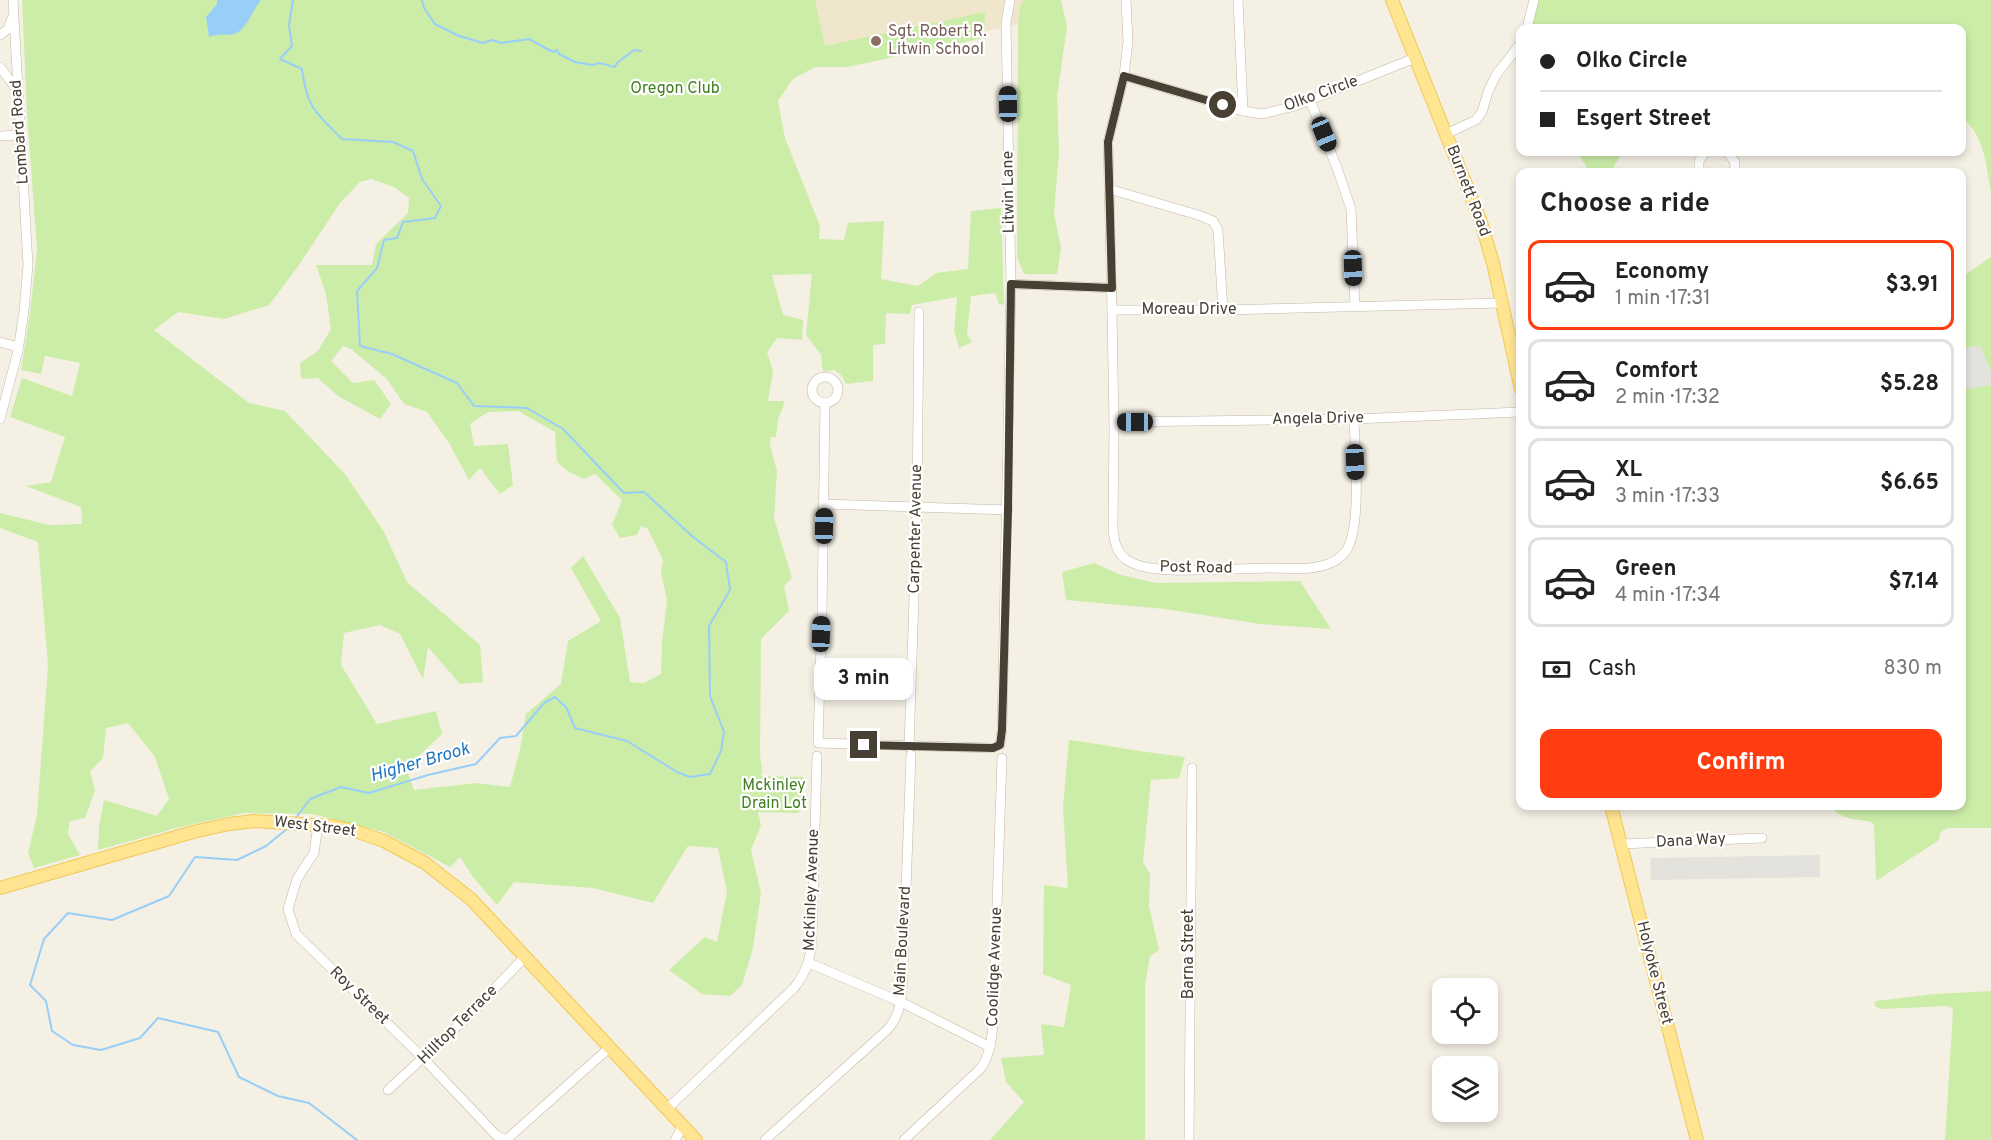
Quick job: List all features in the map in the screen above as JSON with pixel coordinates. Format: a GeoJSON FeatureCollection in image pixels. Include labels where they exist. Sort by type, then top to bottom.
{"type":"FeatureCollection","features":[{"type":"Feature","properties":{"kind":"main road","name":"Burnett Road"},"geometry":{"type":"LineString","coordinates":[[1392,0],[1480,219],[1516,366]]}},
{"type":"Feature","properties":{"kind":"main road","name":"Holyoke Street"},"geometry":{"type":"LineString","coordinates":[[1612,810],[1697,1140]]}},
{"type":"Feature","properties":{"kind":"main road","name":"West Street"},"geometry":{"type":"LineString","coordinates":[[0,888],[193,832],[229,824],[254,821],[299,823],[355,831],[374,837],[425,863],[471,899],[696,1140]]}},
{"type":"Feature","properties":{"kind":"street","name":"Lombard Road"},"geometry":{"type":"LineString","coordinates":[[0,419],[18,347],[28,265],[13,0]]}},
{"type":"Feature","properties":{"kind":"street","name":"Litwin Lane"},"geometry":{"type":"LineString","coordinates":[[910,751],[993,748],[1000,745],[1002,730],[1011,284],[1006,23],[1010,0]]}},
{"type":"Feature","properties":{"kind":"street"},"geometry":{"type":"LineString","coordinates":[[1112,310],[1108,142],[1124,76],[1128,42],[1126,0]]}},
{"type":"Feature","properties":{"kind":"street"},"geometry":{"type":"LineString","coordinates":[[1238,0],[1243,111]]}},
{"type":"Feature","properties":{"kind":"street"},"geometry":{"type":"LineString","coordinates":[[1528,24],[1534,0]]}},
{"type":"Feature","properties":{"kind":"street"},"geometry":{"type":"LineString","coordinates":[[0,35],[8,28],[13,15]]}},
{"type":"Feature","properties":{"kind":"street"},"geometry":{"type":"LineString","coordinates":[[1446,134],[1476,120],[1482,112],[1496,75],[1516,49]]}},
{"type":"Feature","properties":{"kind":"street","name":"Olko Circle"},"geometry":{"type":"LineString","coordinates":[[1124,76],[1243,111],[1262,114],[1295,106],[1415,58]]}},
{"type":"Feature","properties":{"kind":"street"},"geometry":{"type":"LineString","coordinates":[[0,68],[17,91]]}},
{"type":"Feature","properties":{"kind":"street"},"geometry":{"type":"LineString","coordinates":[[1310,100],[1351,209],[1355,307]]}},
{"type":"Feature","properties":{"kind":"street"},"geometry":{"type":"LineString","coordinates":[[0,136],[21,135]]}},
{"type":"Feature","properties":{"kind":"street"},"geometry":{"type":"LineString","coordinates":[[1109,189],[1213,221],[1218,230],[1223,310]]}},
{"type":"Feature","properties":{"kind":"street"},"geometry":{"type":"LineString","coordinates":[[1011,284],[1112,288]]}},
{"type":"Feature","properties":{"kind":"street","name":"Moreau Drive"},"geometry":{"type":"LineString","coordinates":[[1112,310],[1223,310],[1502,303]]}},
{"type":"Feature","properties":{"kind":"street","name":"Post Road"},"geometry":{"type":"LineString","coordinates":[[1112,310],[1113,528],[1119,552],[1125,559],[1138,565],[1188,570],[1320,566],[1333,562],[1342,555],[1351,541],[1354,523],[1356,483],[1354,419]]}},
{"type":"Feature","properties":{"kind":"street","name":"Carpenter Avenue"},"geometry":{"type":"LineString","coordinates":[[910,751],[917,507],[919,312]]}},
{"type":"Feature","properties":{"kind":"street"},"geometry":{"type":"LineString","coordinates":[[0,342],[18,347]]}},
{"type":"Feature","properties":{"kind":"street"},"geometry":{"type":"LineString","coordinates":[[825,403],[818,743],[910,751]]}},
{"type":"Feature","properties":{"kind":"street","name":"Angela Drive"},"geometry":{"type":"LineString","coordinates":[[1114,422],[1354,419],[1516,412]]}},
{"type":"Feature","properties":{"kind":"street"},"geometry":{"type":"LineString","coordinates":[[824,504],[1008,510]]}},
{"type":"Feature","properties":{"kind":"street","name":"Main Boulevard"},"geometry":{"type":"LineString","coordinates":[[765,1140],[892,1025],[901,1002],[910,751]]}},
{"type":"Feature","properties":{"kind":"street","name":"McKinley Avenue"},"geometry":{"type":"LineString","coordinates":[[667,1109],[794,988],[804,975],[809,963],[812,937],[817,756]]}},
{"type":"Feature","properties":{"kind":"street","name":"Coolidge Avenue"},"geometry":{"type":"LineString","coordinates":[[904,1140],[980,1069],[985,1063],[990,1047],[993,1023],[1002,758]]}},
{"type":"Feature","properties":{"kind":"street","name":"Barna Street"},"geometry":{"type":"LineString","coordinates":[[1189,1140],[1192,768]]}},
{"type":"Feature","properties":{"kind":"street","name":"Roy Street"},"geometry":{"type":"LineString","coordinates":[[318,825],[314,853],[297,879],[288,909],[296,934],[424,1059],[496,1136],[506,1140]]}},
{"type":"Feature","properties":{"kind":"street","name":"Dana Way"},"geometry":{"type":"LineString","coordinates":[[1621,844],[1762,838]]}},
{"type":"Feature","properties":{"kind":"street","name":"Hilltop Terrace"},"geometry":{"type":"LineString","coordinates":[[388,1090],[424,1059],[525,957]]}},
{"type":"Feature","properties":{"kind":"street"},"geometry":{"type":"LineString","coordinates":[[809,963],[901,1002],[990,1047]]}},
{"type":"Feature","properties":{"kind":"street"},"geometry":{"type":"LineString","coordinates":[[506,1140],[609,1048]]}},
{"type":"Feature","properties":{"kind":"street"},"geometry":{"type":"LineString","coordinates":[[675,1140],[683,1126]]}},
{"type":"Feature","properties":{"kind":"shaded area","name":"Sgt. Robert R. Litwin School"},"geometry":{"type":"Polygon","coordinates":[[[807,0],[1054,0],[1054,17],[820,65],[807,0]]]}},
{"type":"Feature","properties":{"kind":"shaded area"},"geometry":{"type":"Polygon","coordinates":[[[1980,345],[1991,372],[1991,385],[1966,389],[1966,348],[1980,345]]]}},
{"type":"Feature","properties":{"kind":"shaded area"},"geometry":{"type":"Polygon","coordinates":[[[1820,855],[1820,877],[1651,880],[1650,858],[1820,855]]]}},
{"type":"Feature","properties":{"kind":"green space"},"geometry":{"type":"Polygon","coordinates":[[[22,0],[815,0],[825,46],[985,12],[984,38],[847,67],[815,67],[793,79],[778,101],[785,138],[820,226],[819,239],[844,240],[848,223],[884,221],[881,279],[918,286],[936,273],[968,269],[971,211],[1001,208],[1004,305],[999,304],[995,293],[971,296],[967,334],[972,342],[959,348],[954,331],[957,297],[912,305],[910,314],[886,313],[885,344],[873,345],[873,381],[846,384],[841,375],[834,370],[823,372],[821,355],[806,335],[812,274],[772,275],[783,315],[803,320],[802,340],[777,338],[767,352],[773,371],[768,401],[785,401],[778,419],[776,437],[771,437],[770,445],[777,471],[774,518],[792,578],[784,586],[789,611],[761,639],[761,776],[803,777],[799,813],[758,812],[761,825],[751,850],[761,893],[753,948],[742,985],[730,996],[702,994],[669,970],[705,937],[717,942],[727,892],[718,848],[688,846],[653,903],[593,888],[514,882],[497,905],[473,877],[460,857],[450,867],[384,832],[312,814],[244,813],[180,827],[98,850],[104,800],[157,816],[169,799],[155,757],[128,723],[106,728],[103,758],[90,771],[95,790],[85,818],[70,821],[68,834],[80,855],[34,868],[28,853],[37,815],[48,666],[38,542],[0,528],[0,513],[49,525],[82,524],[81,507],[26,486],[51,482],[65,437],[10,417],[22,378],[72,396],[80,363],[45,356],[41,374],[21,370],[37,249],[27,113],[22,0]],[[371,179],[360,182],[340,203],[269,305],[224,319],[178,312],[154,330],[249,403],[285,411],[345,474],[384,532],[407,582],[480,645],[483,682],[460,684],[428,647],[423,679],[400,634],[380,625],[344,633],[341,665],[377,724],[436,711],[442,734],[406,768],[414,790],[476,783],[510,787],[526,714],[561,684],[568,641],[601,621],[571,568],[583,556],[620,618],[630,682],[644,683],[661,674],[667,599],[661,573],[663,560],[648,529],[641,526],[637,535],[620,538],[612,525],[622,500],[595,474],[584,479],[569,472],[557,462],[555,432],[518,411],[488,412],[470,424],[474,446],[508,444],[513,485],[500,494],[480,468],[469,480],[449,443],[427,412],[404,404],[387,379],[351,349],[343,346],[331,361],[353,383],[374,380],[391,404],[380,419],[338,396],[318,378],[301,379],[300,363],[318,351],[331,329],[326,294],[316,265],[372,265],[376,244],[408,213],[409,198],[394,187],[371,179]]]}},
{"type":"Feature","properties":{"kind":"green space"},"geometry":{"type":"Polygon","coordinates":[[[1024,0],[1061,0],[1067,27],[1057,96],[1059,152],[1054,213],[1061,248],[1057,274],[1024,274],[1017,257],[1018,30],[1020,6],[1024,0]]]}},
{"type":"Feature","properties":{"kind":"green space"},"geometry":{"type":"Polygon","coordinates":[[[1538,0],[1991,0],[1991,192],[1980,142],[1966,122],[1966,24],[1532,24],[1538,0]]]}},
{"type":"Feature","properties":{"kind":"green space"},"geometry":{"type":"Polygon","coordinates":[[[1580,156],[1620,156],[1613,168],[1587,168],[1580,156]]]}},
{"type":"Feature","properties":{"kind":"green space"},"geometry":{"type":"Polygon","coordinates":[[[1991,257],[1991,828],[1947,828],[1940,833],[1939,840],[1876,881],[1874,825],[1871,822],[1844,816],[1834,810],[1966,810],[1966,274],[1991,257]]]}},
{"type":"Feature","properties":{"kind":"green space"},"geometry":{"type":"Polygon","coordinates":[[[1094,563],[1121,575],[1156,583],[1300,581],[1331,629],[1260,624],[1165,609],[1066,600],[1062,572],[1094,563]]]}},
{"type":"Feature","properties":{"kind":"green space"},"geometry":{"type":"Polygon","coordinates":[[[1069,740],[1185,757],[1179,778],[1151,780],[1143,862],[1150,874],[1149,906],[1159,950],[1150,956],[1145,985],[1145,1140],[990,1140],[1024,1102],[1006,1082],[1001,1058],[1044,1055],[1041,1024],[1064,1027],[1071,985],[1043,974],[1044,885],[1068,888],[1063,807],[1069,740]]]}},
{"type":"Feature","properties":{"kind":"green space"},"geometry":{"type":"Polygon","coordinates":[[[1991,991],[1991,1140],[1945,1140],[1952,1008],[1947,1006],[1882,1009],[1874,1004],[1876,1001],[1935,994],[1991,991]]]}},
{"type":"Feature","properties":{"kind":"water"},"geometry":{"type":"Polygon","coordinates":[[[217,0],[261,0],[246,24],[238,32],[209,37],[206,17],[217,4],[217,0]]]}},
{"type":"Feature","properties":{"kind":"waterway","name":"Higher Brook"},"geometry":{"type":"LineString","coordinates":[[293,0],[289,25],[292,46],[280,59],[302,69],[307,93],[314,108],[342,139],[393,142],[413,151],[422,179],[441,206],[435,218],[403,222],[397,238],[384,240],[377,268],[357,291],[360,346],[392,354],[457,383],[474,406],[527,408],[563,429],[624,493],[644,492],[693,537],[726,562],[730,590],[709,626],[710,696],[724,732],[721,751],[710,774],[690,777],[677,772],[627,741],[575,728],[566,707],[555,697],[544,703],[516,736],[500,738],[476,764],[428,775],[369,793],[341,787],[310,799],[295,819]]}},
{"type":"Feature","properties":{"kind":"waterway"},"geometry":{"type":"LineString","coordinates":[[422,0],[424,8],[435,24],[459,36],[483,43],[492,40],[501,43],[529,39],[553,52],[557,50],[559,54],[575,62],[592,65],[599,63],[615,67],[634,50],[641,51]]}},
{"type":"Feature","properties":{"kind":"waterway","name":"Higher Brook"},"geometry":{"type":"LineString","coordinates":[[288,828],[266,846],[237,860],[195,857],[169,896],[112,920],[68,913],[44,939],[30,985],[46,1001],[52,1031],[73,1045],[101,1050],[140,1038],[158,1018],[218,1032],[239,1077],[278,1096],[309,1103],[357,1140]]}},
{"type":"Feature","properties":{"kind":"place","name":"Sgt. Robert R. Litwin School"},"geometry":{"type":"Point","coordinates":[876,41]}},
{"type":"Feature","properties":{"kind":"route"},"geometry":{"type":"LineString","coordinates":[[864,745],[993,748],[1000,745],[1008,510],[1011,284],[1112,288],[1108,142],[1124,76],[1223,105]]}},
{"type":"Feature","properties":{"kind":"park label","name":"Oregon Club"},"geometry":{"type":"Point","coordinates":[675,89]}},
{"type":"Feature","properties":{"kind":"park label","name":"Mckinley Drain Lot"},"geometry":{"type":"Point","coordinates":[774,795]}}]}
